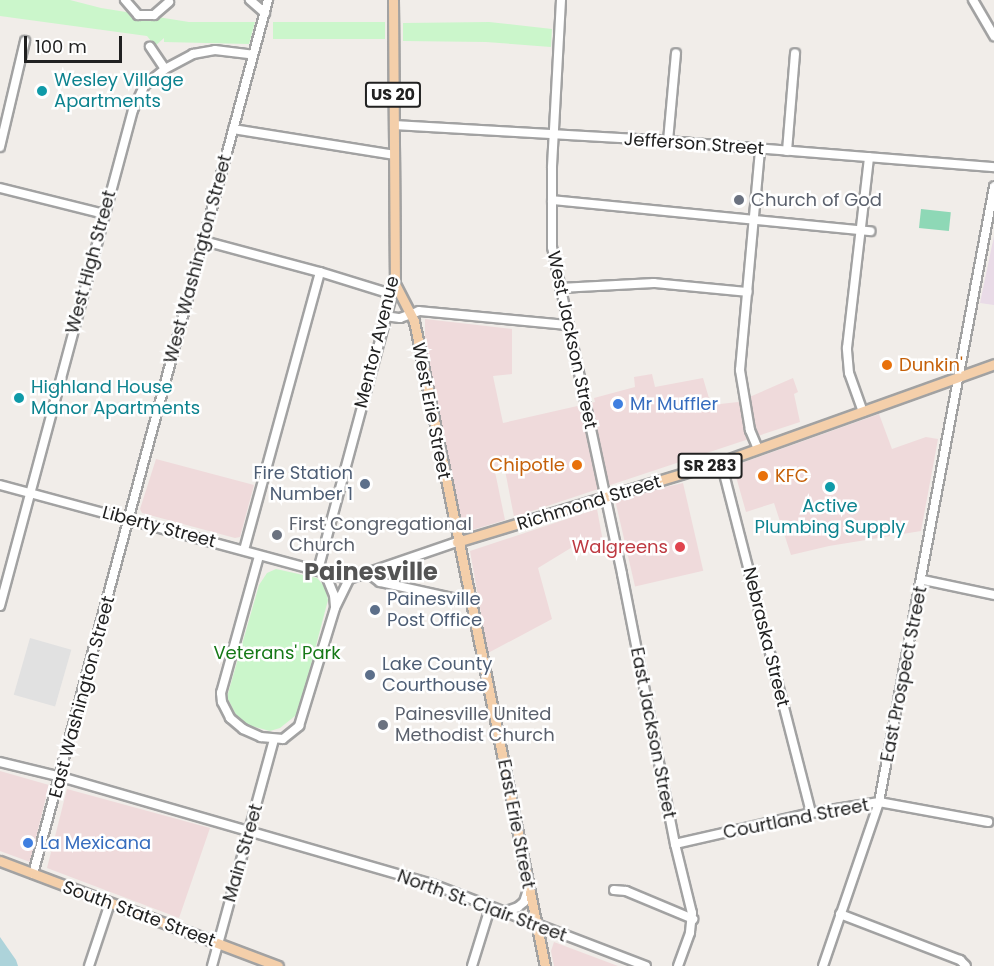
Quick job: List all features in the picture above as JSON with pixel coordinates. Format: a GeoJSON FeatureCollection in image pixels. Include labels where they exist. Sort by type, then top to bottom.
{"type":"FeatureCollection","features":[{"type":"Feature","properties":{"kind":"main road","name":"Mentor Avenue"},"geometry":{"type":"LineString","coordinates":[[393,0],[395,155],[393,289]]}},
{"type":"Feature","properties":{"kind":"main road","name":"West Erie Street"},"geometry":{"type":"LineString","coordinates":[[393,289],[414,321],[457,542]]}},
{"type":"Feature","properties":{"kind":"main road","name":"Richmond Street"},"geometry":{"type":"LineString","coordinates":[[457,542],[721,462],[994,364]]}},
{"type":"Feature","properties":{"kind":"main road","name":"East Erie Street"},"geometry":{"type":"LineString","coordinates":[[457,542],[545,966]]}},
{"type":"Feature","properties":{"kind":"main road","name":"South State Street"},"geometry":{"type":"LineString","coordinates":[[0,861],[278,966]]}},
{"type":"Feature","properties":{"kind":"street"},"geometry":{"type":"LineString","coordinates":[[125,0],[138,15],[154,15],[169,2]]}},
{"type":"Feature","properties":{"kind":"street"},"geometry":{"type":"LineString","coordinates":[[250,0],[265,13]]}},
{"type":"Feature","properties":{"kind":"street","name":"West Washington Street"},"geometry":{"type":"LineString","coordinates":[[129,519],[268,0]]}},
{"type":"Feature","properties":{"kind":"street","name":"West Jackson Street"},"geometry":{"type":"LineString","coordinates":[[561,0],[554,136],[552,247],[605,499]]}},
{"type":"Feature","properties":{"kind":"street"},"geometry":{"type":"LineString","coordinates":[[973,0],[994,36]]}},
{"type":"Feature","properties":{"kind":"street"},"geometry":{"type":"LineString","coordinates":[[0,147],[25,41]]}},
{"type":"Feature","properties":{"kind":"street"},"geometry":{"type":"LineString","coordinates":[[150,47],[165,69]]}},
{"type":"Feature","properties":{"kind":"street","name":"West High Street"},"geometry":{"type":"LineString","coordinates":[[0,606],[133,110],[144,87],[165,69],[193,54],[215,50],[253,55]]}},
{"type":"Feature","properties":{"kind":"street"},"geometry":{"type":"LineString","coordinates":[[668,141],[676,53]]}},
{"type":"Feature","properties":{"kind":"street"},"geometry":{"type":"LineString","coordinates":[[787,151],[795,53]]}},
{"type":"Feature","properties":{"kind":"street","name":"Jefferson Street"},"geometry":{"type":"LineString","coordinates":[[394,125],[668,141],[994,167]]}},
{"type":"Feature","properties":{"kind":"street"},"geometry":{"type":"LineString","coordinates":[[233,129],[395,155]]}},
{"type":"Feature","properties":{"kind":"street"},"geometry":{"type":"LineString","coordinates":[[758,449],[750,430],[740,370],[756,219],[760,150]]}},
{"type":"Feature","properties":{"kind":"street"},"geometry":{"type":"LineString","coordinates":[[863,412],[849,373],[847,348],[869,157]]}},
{"type":"Feature","properties":{"kind":"street","name":"East Prospect Street"},"geometry":{"type":"LineString","coordinates":[[823,966],[879,802],[994,187]]}},
{"type":"Feature","properties":{"kind":"street"},"geometry":{"type":"LineString","coordinates":[[0,188],[104,214]]}},
{"type":"Feature","properties":{"kind":"street"},"geometry":{"type":"LineString","coordinates":[[552,200],[870,231]]}},
{"type":"Feature","properties":{"kind":"street"},"geometry":{"type":"LineString","coordinates":[[204,242],[393,289]]}},
{"type":"Feature","properties":{"kind":"street"},"geometry":{"type":"LineString","coordinates":[[244,550],[320,272]]}},
{"type":"Feature","properties":{"kind":"street"},"geometry":{"type":"LineString","coordinates":[[560,288],[654,283],[748,292]]}},
{"type":"Feature","properties":{"kind":"street","name":"Mentor Avenue"},"geometry":{"type":"LineString","coordinates":[[322,572],[393,289]]}},
{"type":"Feature","properties":{"kind":"street"},"geometry":{"type":"LineString","coordinates":[[385,316],[400,318],[422,311],[568,325]]}},
{"type":"Feature","properties":{"kind":"street","name":"Nebraska Street"},"geometry":{"type":"LineString","coordinates":[[721,462],[811,813]]}},
{"type":"Feature","properties":{"kind":"street","name":"Liberty Street"},"geometry":{"type":"LineString","coordinates":[[0,485],[322,572]]}},
{"type":"Feature","properties":{"kind":"street","name":"East Jackson Street"},"geometry":{"type":"LineString","coordinates":[[605,499],[675,844],[693,919]]}},
{"type":"Feature","properties":{"kind":"street","name":"East Washington Street"},"geometry":{"type":"LineString","coordinates":[[33,874],[129,519]]}},
{"type":"Feature","properties":{"kind":"street","name":"Richmond Street"},"geometry":{"type":"LineString","coordinates":[[349,579],[457,542]]}},
{"type":"Feature","properties":{"kind":"street"},"geometry":{"type":"LineString","coordinates":[[259,556],[221,693],[225,710],[243,729],[274,740],[290,736],[299,726],[335,608],[349,579],[322,572]]}},
{"type":"Feature","properties":{"kind":"street"},"geometry":{"type":"LineString","coordinates":[[322,572],[334,595],[335,608]]}},
{"type":"Feature","properties":{"kind":"street"},"geometry":{"type":"LineString","coordinates":[[368,573],[380,582],[471,603]]}},
{"type":"Feature","properties":{"kind":"street"},"geometry":{"type":"LineString","coordinates":[[922,580],[994,595]]}},
{"type":"Feature","properties":{"kind":"street","name":"Main Street"},"geometry":{"type":"LineString","coordinates":[[212,966],[274,740]]}},
{"type":"Feature","properties":{"kind":"street","name":"North St. Clair Street"},"geometry":{"type":"LineString","coordinates":[[0,762],[61,777],[432,884],[501,913],[646,966]]}},
{"type":"Feature","properties":{"kind":"street","name":"Courtland Street"},"geometry":{"type":"LineString","coordinates":[[675,844],[811,813],[879,802],[988,822]]}},
{"type":"Feature","properties":{"kind":"street"},"geometry":{"type":"LineString","coordinates":[[501,913],[518,907],[524,902],[529,888]]}},
{"type":"Feature","properties":{"kind":"street"},"geometry":{"type":"LineString","coordinates":[[614,890],[626,891],[693,919],[678,966]]}},
{"type":"Feature","properties":{"kind":"street"},"geometry":{"type":"LineString","coordinates":[[89,966],[110,903]]}},
{"type":"Feature","properties":{"kind":"street"},"geometry":{"type":"LineString","coordinates":[[472,966],[490,908]]}},
{"type":"Feature","properties":{"kind":"street"},"geometry":{"type":"LineString","coordinates":[[840,914],[960,960],[966,966]]}},
{"type":"Feature","properties":{"kind":"shaded area"},"geometry":{"type":"Polygon","coordinates":[[[994,236],[994,305],[980,303],[994,236]]]}},
{"type":"Feature","properties":{"kind":"shaded area"},"geometry":{"type":"Polygon","coordinates":[[[425,319],[512,329],[512,374],[493,376],[503,423],[595,402],[594,398],[635,387],[634,377],[652,374],[655,387],[703,378],[711,405],[738,402],[793,378],[798,392],[794,394],[800,422],[514,517],[504,465],[494,467],[505,520],[469,531],[462,526],[425,343],[425,319]]]}},
{"type":"Feature","properties":{"kind":"shaded area"},"geometry":{"type":"Polygon","coordinates":[[[879,414],[892,449],[926,437],[938,439],[921,531],[829,546],[791,555],[774,503],[746,512],[733,466],[879,414]]]}},
{"type":"Feature","properties":{"kind":"shaded area"},"geometry":{"type":"Polygon","coordinates":[[[156,459],[254,485],[240,537],[235,538],[142,513],[140,509],[156,459]]]}},
{"type":"Feature","properties":{"kind":"shaded area"},"geometry":{"type":"Polygon","coordinates":[[[683,483],[703,571],[635,586],[615,499],[683,483]]]}},
{"type":"Feature","properties":{"kind":"shaded area"},"geometry":{"type":"Polygon","coordinates":[[[597,509],[604,547],[582,555],[579,543],[538,568],[552,619],[488,653],[470,551],[597,509]]]}},
{"type":"Feature","properties":{"kind":"shaded area"},"geometry":{"type":"Polygon","coordinates":[[[30,638],[71,650],[55,707],[14,695],[30,638]]]}},
{"type":"Feature","properties":{"kind":"shaded area"},"geometry":{"type":"Polygon","coordinates":[[[0,771],[49,785],[30,862],[0,851],[0,771]]]}},
{"type":"Feature","properties":{"kind":"shaded area"},"geometry":{"type":"Polygon","coordinates":[[[67,789],[210,828],[179,918],[47,868],[67,789]]]}},
{"type":"Feature","properties":{"kind":"shaded area"},"geometry":{"type":"Polygon","coordinates":[[[554,942],[618,966],[554,966],[551,951],[554,942]]]}},
{"type":"Feature","properties":{"kind":"green space"},"geometry":{"type":"Polygon","coordinates":[[[0,0],[70,0],[101,8],[189,22],[255,22],[249,44],[164,42],[164,38],[155,46],[147,36],[0,16],[0,0]]]}},
{"type":"Feature","properties":{"kind":"green space"},"geometry":{"type":"Polygon","coordinates":[[[273,22],[385,22],[385,39],[273,39],[273,22]]]}},
{"type":"Feature","properties":{"kind":"green space"},"geometry":{"type":"Polygon","coordinates":[[[489,22],[552,29],[551,47],[486,42],[403,41],[403,23],[489,22]]]}},
{"type":"Feature","properties":{"kind":"green space"},"geometry":{"type":"Polygon","coordinates":[[[921,209],[951,212],[949,231],[919,228],[921,209]]]}},
{"type":"Feature","properties":{"kind":"green space","name":"Veterans' Park"},"geometry":{"type":"Polygon","coordinates":[[[276,569],[317,578],[325,587],[328,600],[299,710],[280,728],[270,731],[247,725],[237,717],[227,697],[259,585],[267,573],[276,569]]]}},
{"type":"Feature","properties":{"kind":"water"},"geometry":{"type":"Polygon","coordinates":[[[0,937],[16,960],[18,966],[0,966],[0,937]]]}},
{"type":"Feature","properties":{"kind":"place","name":"Wesley Village Apartments"},"geometry":{"type":"Point","coordinates":[42,91]}},
{"type":"Feature","properties":{"kind":"place","name":"Church of God"},"geometry":{"type":"Point","coordinates":[739,200]}},
{"type":"Feature","properties":{"kind":"place","name":"Dunkin'"},"geometry":{"type":"Point","coordinates":[887,365]}},
{"type":"Feature","properties":{"kind":"place","name":"Highland House Manor Apartments"},"geometry":{"type":"Point","coordinates":[19,398]}},
{"type":"Feature","properties":{"kind":"place","name":"Mr Muffler"},"geometry":{"type":"Point","coordinates":[618,404]}},
{"type":"Feature","properties":{"kind":"place","name":"Chipotle"},"geometry":{"type":"Point","coordinates":[577,465]}},
{"type":"Feature","properties":{"kind":"place","name":"KFC"},"geometry":{"type":"Point","coordinates":[763,476]}},
{"type":"Feature","properties":{"kind":"place","name":"Fire Station Number 1"},"geometry":{"type":"Point","coordinates":[365,484]}},
{"type":"Feature","properties":{"kind":"place","name":"Active Plumbing Supply"},"geometry":{"type":"Point","coordinates":[830,487]}},
{"type":"Feature","properties":{"kind":"place","name":"First Congregational Church"},"geometry":{"type":"Point","coordinates":[277,535]}},
{"type":"Feature","properties":{"kind":"place","name":"Walgreens"},"geometry":{"type":"Point","coordinates":[680,547]}},
{"type":"Feature","properties":{"kind":"place","name":"Painesville Post Office"},"geometry":{"type":"Point","coordinates":[375,610]}},
{"type":"Feature","properties":{"kind":"place","name":"Lake County Courthouse"},"geometry":{"type":"Point","coordinates":[370,675]}},
{"type":"Feature","properties":{"kind":"place","name":"Painesville United Methodist Church"},"geometry":{"type":"Point","coordinates":[383,725]}},
{"type":"Feature","properties":{"kind":"place","name":"La Mexicana"},"geometry":{"type":"Point","coordinates":[28,843]}},
{"type":"Feature","properties":{"kind":"district","name":"Painesville"},"geometry":{"type":"Point","coordinates":[371,572]}}]}
